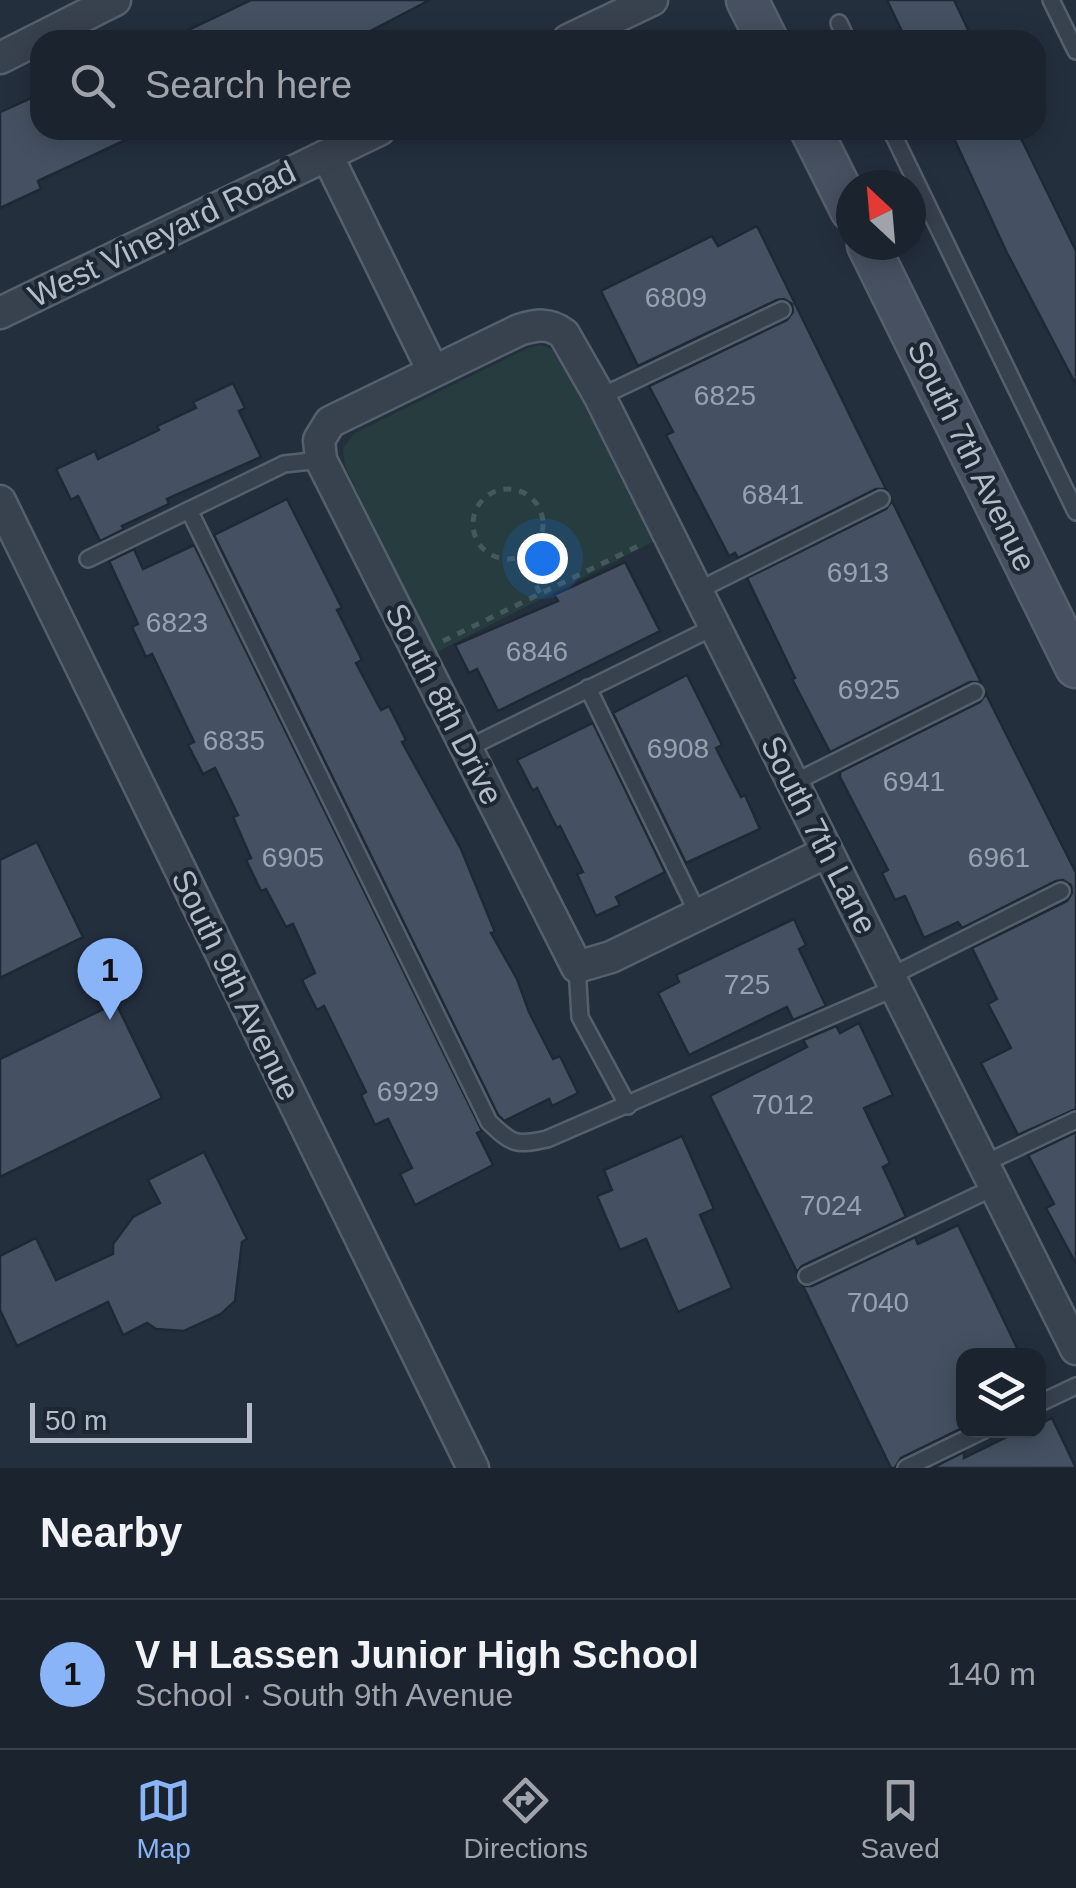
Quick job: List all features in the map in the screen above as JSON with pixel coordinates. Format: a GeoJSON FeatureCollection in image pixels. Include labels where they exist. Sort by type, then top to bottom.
{"type":"FeatureCollection","features":[{"type":"Feature","properties":{"kind":"main road"},"geometry":{"type":"LineString","coordinates":[[748,0],[762,30]]}},
{"type":"Feature","properties":{"kind":"main road"},"geometry":{"type":"LineString","coordinates":[[817,140],[836,179]]}},
{"type":"Feature","properties":{"kind":"main road","name":"South 7th Avenue"},"geometry":{"type":"LineString","coordinates":[[875,260],[1076,667]]}},
{"type":"Feature","properties":{"kind":"street"},"geometry":{"type":"LineString","coordinates":[[56,30],[115,0]]}},
{"type":"Feature","properties":{"kind":"street"},"geometry":{"type":"LineString","coordinates":[[589,30],[652,0]]}},
{"type":"Feature","properties":{"kind":"street"},"geometry":{"type":"LineString","coordinates":[[0,58],[30,43]]}},
{"type":"Feature","properties":{"kind":"street","name":"West Vineyard Road"},"geometry":{"type":"LineString","coordinates":[[0,313],[358,140]]}},
{"type":"Feature","properties":{"kind":"street"},"geometry":{"type":"LineString","coordinates":[[320,450],[330,422],[338,416],[433,371],[327,155]]}},
{"type":"Feature","properties":{"kind":"street","name":"South 7th Lane"},"geometry":{"type":"LineString","coordinates":[[433,371],[537,325],[555,326],[574,346],[1076,1349]]}},
{"type":"Feature","properties":{"kind":"street","name":"South 8th Drive"},"geometry":{"type":"LineString","coordinates":[[320,450],[577,967]]}},
{"type":"Feature","properties":{"kind":"street","name":"South 9th Avenue"},"geometry":{"type":"LineString","coordinates":[[0,500],[472,1468]]}},
{"type":"Feature","properties":{"kind":"street"},"geometry":{"type":"LineString","coordinates":[[577,967],[611,956],[827,852]]}},
{"type":"Feature","properties":{"kind":"lane"},"geometry":{"type":"LineString","coordinates":[[1051,0],[1076,51]]}},
{"type":"Feature","properties":{"kind":"lane"},"geometry":{"type":"LineString","coordinates":[[839,24],[842,30]]}},
{"type":"Feature","properties":{"kind":"lane"},"geometry":{"type":"LineString","coordinates":[[895,140],[1076,512]]}},
{"type":"Feature","properties":{"kind":"lane"},"geometry":{"type":"LineString","coordinates":[[600,397],[782,310]]}},
{"type":"Feature","properties":{"kind":"lane"},"geometry":{"type":"LineString","coordinates":[[88,558],[320,450]]}},
{"type":"Feature","properties":{"kind":"lane"},"geometry":{"type":"LineString","coordinates":[[697,591],[882,499]]}},
{"type":"Feature","properties":{"kind":"lane"},"geometry":{"type":"LineString","coordinates":[[189,510],[489,1122],[509,1142],[527,1144],[547,1139],[628,1106],[892,982],[1061,891]]}},
{"type":"Feature","properties":{"kind":"lane"},"geometry":{"type":"LineString","coordinates":[[466,748],[714,626]]}},
{"type":"Feature","properties":{"kind":"lane"},"geometry":{"type":"LineString","coordinates":[[588,688],[698,914]]}},
{"type":"Feature","properties":{"kind":"lane"},"geometry":{"type":"LineString","coordinates":[[793,783],[976,692]]}},
{"type":"Feature","properties":{"kind":"lane"},"geometry":{"type":"LineString","coordinates":[[577,967],[580,1017],[628,1106]]}},
{"type":"Feature","properties":{"kind":"lane"},"geometry":{"type":"LineString","coordinates":[[807,1276],[989,1175],[1076,1120]]}},
{"type":"Feature","properties":{"kind":"lane"},"geometry":{"type":"LineString","coordinates":[[1046,1400],[1076,1386]]}},
{"type":"Feature","properties":{"kind":"lane"},"geometry":{"type":"LineString","coordinates":[[906,1468],[968,1438]]}},
{"type":"Feature","properties":{"kind":"path"},"geometry":{"type":"LineString","coordinates":[[518,490],[529,495],[543,516],[540,540],[522,557],[496,558],[477,542],[472,521],[476,509],[494,492],[518,490]]}},
{"type":"Feature","properties":{"kind":"path"},"geometry":{"type":"LineString","coordinates":[[441,643],[643,544]]}},
{"type":"Feature","properties":{"kind":"path"},"geometry":{"type":"LineString","coordinates":[[522,557],[540,593]]}},
{"type":"Feature","properties":{"kind":"green space"},"geometry":{"type":"Polygon","coordinates":[[[541,345],[558,352],[574,376],[655,541],[433,654],[345,466],[343,448],[355,433],[541,345]]]}},
{"type":"Feature","properties":{"kind":"building"},"geometry":{"type":"Polygon","coordinates":[[[251,0],[430,0],[372,30],[188,30],[251,0]]]}},
{"type":"Feature","properties":{"kind":"building"},"geometry":{"type":"Polygon","coordinates":[[[887,0],[954,0],[968,30],[901,30],[887,0]]]}},
{"type":"Feature","properties":{"kind":"building"},"geometry":{"type":"Polygon","coordinates":[[[30,98],[30,140],[126,140],[38,181],[41,189],[0,208],[0,112],[30,98]]]}},
{"type":"Feature","properties":{"kind":"building"},"geometry":{"type":"Polygon","coordinates":[[[955,140],[1022,140],[1076,251],[1076,385],[1007,253],[955,140]]]}},
{"type":"Feature","properties":{"kind":"building"},"geometry":{"type":"Polygon","coordinates":[[[757,226],[886,489],[876,489],[738,558],[735,553],[729,556],[666,435],[673,432],[649,386],[787,320],[793,312],[792,304],[777,300],[638,366],[601,291],[712,236],[718,246],[757,226]]]}},
{"type":"Feature","properties":{"kind":"building"},"geometry":{"type":"Polygon","coordinates":[[[233,383],[245,408],[239,411],[261,457],[167,499],[169,504],[100,541],[78,496],[71,500],[56,469],[95,451],[98,459],[159,430],[157,426],[196,408],[193,402],[233,383]]]}},
{"type":"Feature","properties":{"kind":"building"},"geometry":{"type":"Polygon","coordinates":[[[287,499],[342,608],[337,610],[362,660],[356,663],[381,710],[389,706],[406,740],[402,742],[461,849],[495,932],[491,933],[517,979],[529,1012],[553,1059],[560,1056],[578,1093],[552,1106],[549,1099],[504,1121],[498,1115],[214,535],[287,499]]]}},
{"type":"Feature","properties":{"kind":"building"},"geometry":{"type":"Polygon","coordinates":[[[892,501],[981,682],[970,682],[830,752],[747,578],[886,509],[892,501]]]}},
{"type":"Feature","properties":{"kind":"building"},"geometry":{"type":"Polygon","coordinates":[[[194,545],[482,1131],[477,1133],[493,1165],[415,1205],[400,1174],[412,1168],[388,1119],[375,1125],[361,1095],[366,1092],[324,1006],[317,1010],[302,980],[315,973],[293,924],[286,927],[266,889],[261,891],[246,860],[251,858],[233,817],[238,815],[215,768],[203,774],[188,745],[194,742],[152,654],[146,657],[132,627],[138,624],[109,561],[134,549],[143,569],[194,545]]]}},
{"type":"Feature","properties":{"kind":"building"},"geometry":{"type":"Polygon","coordinates":[[[625,562],[660,631],[498,711],[477,669],[469,673],[455,645],[558,601],[554,595],[625,562]]]}},
{"type":"Feature","properties":{"kind":"building"},"geometry":{"type":"Polygon","coordinates":[[[687,675],[722,745],[716,748],[741,797],[745,795],[760,829],[686,863],[613,713],[687,675]]]}},
{"type":"Feature","properties":{"kind":"building"},"geometry":{"type":"Polygon","coordinates":[[[986,694],[1076,873],[1076,1109],[1018,1135],[981,1063],[1011,1048],[988,1004],[997,999],[972,948],[1067,901],[1071,885],[1056,881],[962,928],[958,922],[924,938],[905,896],[895,900],[882,873],[888,870],[840,777],[840,772],[980,702],[986,694]]]}},
{"type":"Feature","properties":{"kind":"building"},"geometry":{"type":"Polygon","coordinates":[[[593,723],[665,872],[616,897],[620,905],[596,916],[577,874],[583,872],[560,826],[557,828],[537,788],[533,791],[517,760],[593,723]]]}},
{"type":"Feature","properties":{"kind":"building"},"geometry":{"type":"Polygon","coordinates":[[[37,842],[83,937],[0,978],[0,860],[37,842]]]}},
{"type":"Feature","properties":{"kind":"building"},"geometry":{"type":"Polygon","coordinates":[[[794,919],[806,945],[799,949],[826,1006],[793,1020],[787,1007],[689,1055],[658,993],[679,982],[676,975],[794,919]]]}},
{"type":"Feature","properties":{"kind":"building"},"geometry":{"type":"Polygon","coordinates":[[[116,1003],[162,1098],[0,1177],[0,1059],[116,1003]]]}},
{"type":"Feature","properties":{"kind":"building"},"geometry":{"type":"Polygon","coordinates":[[[859,1023],[893,1095],[864,1108],[890,1163],[883,1167],[906,1217],[802,1266],[797,1272],[710,1096],[807,1047],[803,1040],[836,1026],[840,1033],[859,1023]]]}},
{"type":"Feature","properties":{"kind":"building"},"geometry":{"type":"Polygon","coordinates":[[[1076,1132],[1076,1264],[1046,1208],[1054,1204],[1028,1155],[1076,1132]]]}},
{"type":"Feature","properties":{"kind":"building"},"geometry":{"type":"Polygon","coordinates":[[[682,1136],[714,1209],[700,1215],[732,1288],[678,1312],[646,1239],[620,1250],[597,1196],[612,1190],[604,1170],[682,1136]]]}},
{"type":"Feature","properties":{"kind":"building"},"geometry":{"type":"Polygon","coordinates":[[[204,1152],[247,1239],[242,1242],[235,1301],[221,1314],[184,1331],[156,1329],[147,1323],[123,1335],[108,1302],[17,1346],[0,1310],[0,1256],[36,1238],[56,1280],[113,1254],[113,1244],[133,1217],[160,1203],[148,1180],[204,1152]]]}},
{"type":"Feature","properties":{"kind":"building"},"geometry":{"type":"Polygon","coordinates":[[[958,1225],[1017,1348],[956,1348],[956,1431],[901,1458],[891,1468],[803,1286],[812,1286],[915,1237],[918,1244],[958,1225]]]}},
{"type":"Feature","properties":{"kind":"building"},"geometry":{"type":"Polygon","coordinates":[[[1052,1418],[1076,1468],[932,1468],[1005,1438],[1046,1438],[1046,1421],[1052,1418]]]}},
{"type":"Feature","properties":{"kind":"place","name":"V H Lassen Junior High School"},"geometry":{"type":"Point","coordinates":[110,1020]}}]}
